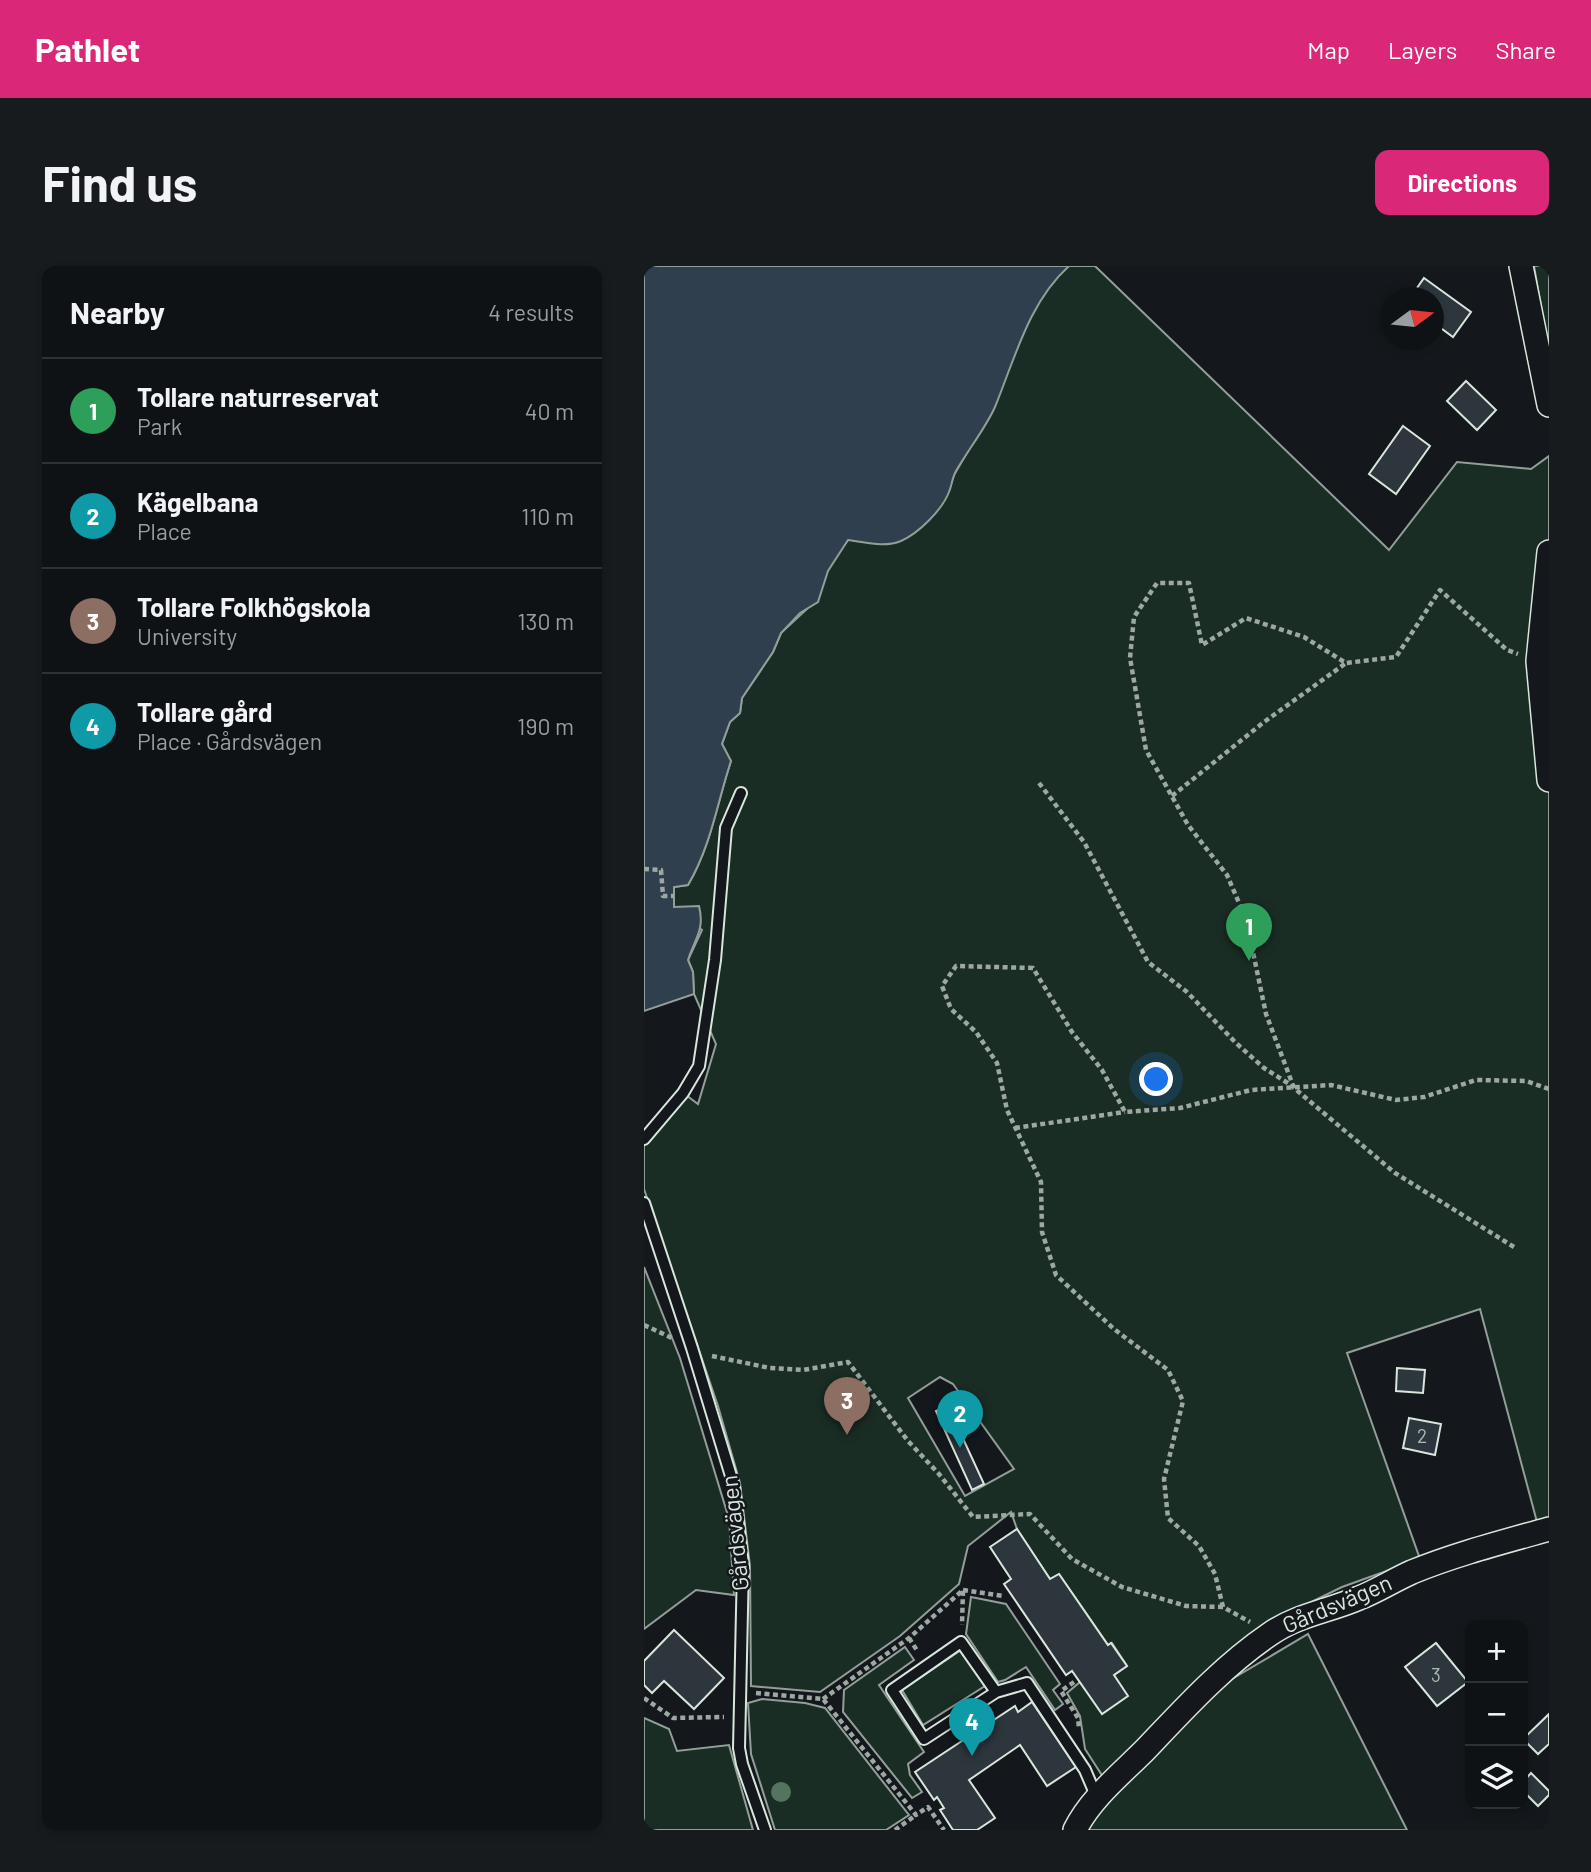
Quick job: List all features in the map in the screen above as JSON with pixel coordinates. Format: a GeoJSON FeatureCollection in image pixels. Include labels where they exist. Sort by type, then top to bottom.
{"type":"FeatureCollection","features":[{"type":"Feature","properties":{"kind":"street"},"geometry":{"type":"LineString","coordinates":[[1521,266],[1549,405]]}},
{"type":"Feature","properties":{"kind":"street"},"geometry":{"type":"LineString","coordinates":[[1549,552],[1538,661],[1549,780]]}},
{"type":"Feature","properties":{"kind":"street","name":"Gårdsvägen"},"geometry":{"type":"LineString","coordinates":[[1075,1830],[1080,1819],[1097,1798],[1226,1667],[1271,1633],[1294,1619],[1358,1599],[1410,1573],[1448,1558],[1549,1529]]}},
{"type":"Feature","properties":{"kind":"lane"},"geometry":{"type":"LineString","coordinates":[[644,1139],[683,1093],[699,1066],[715,960],[726,828],[741,793]]}},
{"type":"Feature","properties":{"kind":"lane","name":"Gårdsvägen"},"geometry":{"type":"LineString","coordinates":[[644,1203],[734,1486],[743,1565],[739,1748],[765,1830]]}},
{"type":"Feature","properties":{"kind":"lane"},"geometry":{"type":"LineString","coordinates":[[996,1692],[961,1642],[892,1690],[924,1738],[996,1692],[1027,1683],[1086,1770],[1097,1798]]}},
{"type":"Feature","properties":{"kind":"path"},"geometry":{"type":"LineString","coordinates":[[1294,1088],[1266,1014],[1246,919],[1227,875],[1188,825],[1146,750],[1130,658],[1134,617],[1157,583],[1189,583],[1202,645],[1246,618],[1304,637],[1346,663]]}},
{"type":"Feature","properties":{"kind":"path"},"geometry":{"type":"LineString","coordinates":[[1172,796],[1264,722],[1346,663],[1396,657],[1440,590],[1507,650],[1538,661]]}},
{"type":"Feature","properties":{"kind":"path"},"geometry":{"type":"LineString","coordinates":[[1039,783],[1084,842],[1148,962],[1187,992],[1264,1068],[1294,1088],[1395,1173],[1514,1247]]}},
{"type":"Feature","properties":{"kind":"path"},"geometry":{"type":"LineString","coordinates":[[644,869],[661,870],[663,896],[674,896]]}},
{"type":"Feature","properties":{"kind":"path"},"geometry":{"type":"LineString","coordinates":[[1125,1112],[1102,1070],[1072,1032],[1033,968],[956,966],[942,986],[951,1009],[976,1032],[997,1063],[1007,1110],[1041,1182],[1042,1232],[1056,1275],[1114,1329],[1168,1370],[1183,1401],[1164,1479],[1168,1518],[1199,1546],[1215,1574],[1223,1607]]}},
{"type":"Feature","properties":{"kind":"path"},"geometry":{"type":"LineString","coordinates":[[1015,1128],[1125,1112],[1180,1108],[1251,1090],[1331,1085],[1396,1100],[1424,1097],[1476,1080],[1525,1081],[1549,1089]]}},
{"type":"Feature","properties":{"kind":"path"},"geometry":{"type":"LineString","coordinates":[[692,1348],[703,1354],[770,1368],[803,1370],[848,1362],[908,1441],[939,1474],[973,1517],[1030,1514],[1072,1559],[1122,1587],[1186,1606],[1223,1607],[1271,1633]]}},
{"type":"Feature","properties":{"kind":"path"},"geometry":{"type":"LineString","coordinates":[[741,1692],[823,1699],[909,1639],[963,1590]]}},
{"type":"Feature","properties":{"kind":"path"},"geometry":{"type":"LineString","coordinates":[[963,1590],[1003,1596]]}},
{"type":"Feature","properties":{"kind":"path"},"geometry":{"type":"LineString","coordinates":[[961,1642],[963,1590]]}},
{"type":"Feature","properties":{"kind":"path"},"geometry":{"type":"LineString","coordinates":[[644,1698],[673,1718],[741,1716]]}},
{"type":"Feature","properties":{"kind":"path"},"geometry":{"type":"LineString","coordinates":[[823,1699],[916,1815]]}},
{"type":"Feature","properties":{"kind":"path"},"geometry":{"type":"LineString","coordinates":[[895,1830],[928,1807],[944,1830]]}},
{"type":"Feature","properties":{"kind":"green space"},"geometry":{"type":"Polygon","coordinates":[[[1047,266],[1095,266],[1389,550],[1457,462],[1531,469],[1549,456],[1549,1518],[1537,1522],[1480,1309],[1347,1353],[1420,1559],[1342,1587],[1260,1627],[1188,1694],[1105,1780],[1085,1749],[1080,1716],[1067,1693],[1080,1682],[1114,1675],[1127,1666],[1112,1643],[1108,1645],[1059,1574],[1050,1579],[1017,1529],[1011,1512],[968,1546],[959,1584],[900,1636],[820,1692],[751,1686],[750,1566],[740,1483],[718,1406],[644,1189],[644,1145],[686,1095],[698,1104],[716,1044],[694,994],[693,972],[688,960],[702,930],[674,907],[674,887],[688,885],[708,840],[731,761],[722,744],[730,722],[740,713],[742,698],[773,652],[781,633],[807,609],[825,571],[848,540],[949,490],[1047,266]],[[940,1377],[908,1398],[965,1496],[1014,1469],[953,1384],[940,1377]]]}},
{"type":"Feature","properties":{"kind":"green space"},"geometry":{"type":"Polygon","coordinates":[[[1534,266],[1549,266],[1549,353],[1534,266]]]}},
{"type":"Feature","properties":{"kind":"green space"},"geometry":{"type":"Polygon","coordinates":[[[644,1267],[680,1358],[729,1519],[734,1595],[696,1590],[644,1629],[644,1267]]]}},
{"type":"Feature","properties":{"kind":"green space"},"geometry":{"type":"Polygon","coordinates":[[[971,1597],[1006,1604],[1060,1684],[1053,1690],[1063,1704],[1055,1710],[1026,1667],[998,1682],[966,1634],[971,1597]]]}},
{"type":"Feature","properties":{"kind":"green space"},"geometry":{"type":"Polygon","coordinates":[[[1308,1634],[1407,1830],[1081,1830],[1196,1708],[1232,1679],[1308,1634]]]}},
{"type":"Feature","properties":{"kind":"green space"},"geometry":{"type":"Polygon","coordinates":[[[905,1647],[914,1660],[879,1685],[924,1752],[908,1764],[910,1775],[922,1792],[912,1798],[843,1712],[844,1690],[905,1647]]]}},
{"type":"Feature","properties":{"kind":"green space"},"geometry":{"type":"Polygon","coordinates":[[[961,1650],[985,1686],[923,1725],[902,1690],[961,1650]]]}},
{"type":"Feature","properties":{"kind":"green space"},"geometry":{"type":"Polygon","coordinates":[[[762,1699],[805,1703],[825,1708],[909,1815],[886,1830],[775,1830],[751,1754],[748,1703],[762,1699]]]}},
{"type":"Feature","properties":{"kind":"green space"},"geometry":{"type":"Polygon","coordinates":[[[644,1718],[669,1729],[677,1751],[729,1745],[753,1830],[644,1830],[644,1718]]]}},
{"type":"Feature","properties":{"kind":"water"},"geometry":{"type":"Polygon","coordinates":[[[644,266],[1069,266],[1043,296],[1033,314],[995,407],[956,471],[941,506],[922,527],[901,541],[881,544],[848,540],[828,571],[818,602],[800,613],[781,633],[773,652],[742,698],[740,713],[730,722],[722,744],[731,761],[708,840],[688,885],[674,887],[674,907],[699,906],[701,914],[700,928],[688,960],[693,972],[694,994],[644,1011],[644,266]]]}},
{"type":"Feature","properties":{"kind":"building"},"geometry":{"type":"Polygon","coordinates":[[[1424,278],[1436,287],[1418,287],[1424,278]]]}},
{"type":"Feature","properties":{"kind":"building"},"geometry":{"type":"Polygon","coordinates":[[[1444,292],[1471,312],[1453,337],[1444,330],[1444,292]]]}},
{"type":"Feature","properties":{"kind":"building"},"geometry":{"type":"Polygon","coordinates":[[[1466,381],[1496,410],[1477,430],[1447,401],[1466,381]]]}},
{"type":"Feature","properties":{"kind":"building"},"geometry":{"type":"Polygon","coordinates":[[[1403,426],[1430,446],[1396,494],[1369,474],[1403,426]]]}},
{"type":"Feature","properties":{"kind":"building"},"geometry":{"type":"Polygon","coordinates":[[[1397,1368],[1425,1370],[1423,1393],[1396,1391],[1397,1368]]]}},
{"type":"Feature","properties":{"kind":"building"},"geometry":{"type":"Polygon","coordinates":[[[948,1406],[984,1484],[972,1490],[936,1411],[948,1406]]]}},
{"type":"Feature","properties":{"kind":"building"},"geometry":{"type":"Polygon","coordinates":[[[1409,1418],[1441,1424],[1435,1455],[1403,1448],[1409,1418]]]}},
{"type":"Feature","properties":{"kind":"building"},"geometry":{"type":"Polygon","coordinates":[[[1017,1529],[1050,1579],[1059,1574],[1108,1645],[1111,1643],[1127,1666],[1114,1675],[1128,1696],[1102,1714],[1072,1671],[1066,1675],[1004,1584],[1011,1579],[990,1547],[1017,1529]]]}},
{"type":"Feature","properties":{"kind":"building"},"geometry":{"type":"Polygon","coordinates":[[[674,1630],[724,1678],[694,1709],[664,1681],[652,1693],[644,1685],[644,1661],[674,1630]]]}},
{"type":"Feature","properties":{"kind":"building"},"geometry":{"type":"Polygon","coordinates":[[[1436,1643],[1465,1678],[1465,1684],[1437,1706],[1405,1667],[1436,1643]]]}},
{"type":"Feature","properties":{"kind":"building"},"geometry":{"type":"Polygon","coordinates":[[[1032,1702],[1076,1767],[1047,1786],[1020,1745],[969,1780],[995,1818],[977,1830],[953,1830],[940,1810],[944,1808],[937,1797],[934,1800],[915,1772],[1015,1706],[1018,1712],[1032,1702]]]}},
{"type":"Feature","properties":{"kind":"building"},"geometry":{"type":"Polygon","coordinates":[[[1549,1714],[1549,1744],[1538,1754],[1528,1744],[1528,1734],[1549,1714]]]}},
{"type":"Feature","properties":{"kind":"building"},"geometry":{"type":"Polygon","coordinates":[[[1531,1773],[1549,1791],[1549,1795],[1538,1806],[1528,1796],[1528,1776],[1531,1773]]]}},
{"type":"Feature","properties":{"kind":"place","name":"Tollare naturreservat"},"geometry":{"type":"Point","coordinates":[1249,961]}},
{"type":"Feature","properties":{"kind":"place","name":"Tollare Folkhögskola"},"geometry":{"type":"Point","coordinates":[847,1435]}},
{"type":"Feature","properties":{"kind":"place","name":"Kägelbana"},"geometry":{"type":"Point","coordinates":[960,1448]}},
{"type":"Feature","properties":{"kind":"place","name":"Tollare gård"},"geometry":{"type":"Point","coordinates":[972,1756]}}]}
